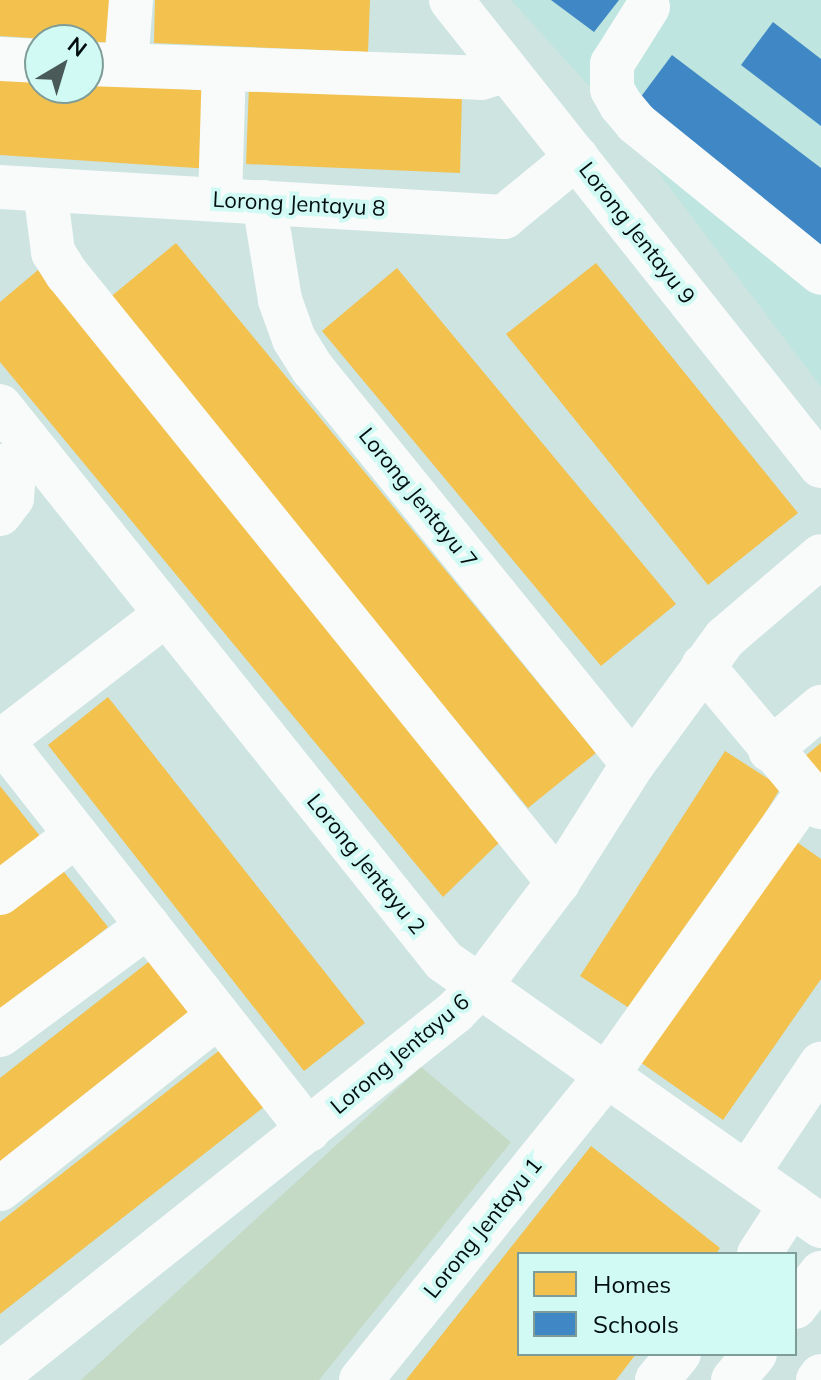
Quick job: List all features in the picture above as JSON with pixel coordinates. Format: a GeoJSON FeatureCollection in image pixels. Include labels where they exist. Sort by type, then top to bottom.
{"type":"FeatureCollection","features":[{"type":"Feature","properties":{"kind":"main road"},"geometry":{"type":"LineString","coordinates":[[131,0],[107,64],[481,78],[493,74],[500,63]]}},
{"type":"Feature","properties":{"kind":"main road","name":"Lorong Jentayu 9"},"geometry":{"type":"LineString","coordinates":[[451,0],[821,466]]}},
{"type":"Feature","properties":{"kind":"main road"},"geometry":{"type":"LineString","coordinates":[[648,7],[612,64],[612,89],[621,105],[636,123],[821,273]]}},
{"type":"Feature","properties":{"kind":"main road"},"geometry":{"type":"LineString","coordinates":[[0,59],[24,60]]}},
{"type":"Feature","properties":{"kind":"main road"},"geometry":{"type":"LineString","coordinates":[[220,200],[224,69]]}},
{"type":"Feature","properties":{"kind":"main road","name":"Lorong Jentayu 8"},"geometry":{"type":"LineString","coordinates":[[0,187],[504,217],[577,157]]}},
{"type":"Feature","properties":{"kind":"main road"},"geometry":{"type":"LineString","coordinates":[[45,190],[53,252],[67,274],[558,882]]}},
{"type":"Feature","properties":{"kind":"main road","name":"Lorong Jentayu 7"},"geometry":{"type":"LineString","coordinates":[[264,202],[280,300],[294,339],[313,369],[633,764]]}},
{"type":"Feature","properties":{"kind":"main road","name":"Lorong Jentayu 2"},"geometry":{"type":"LineString","coordinates":[[0,406],[444,961],[806,1216]]}},
{"type":"Feature","properties":{"kind":"main road"},"geometry":{"type":"LineString","coordinates":[[0,466],[13,484],[12,498],[0,514]]}},
{"type":"Feature","properties":{"kind":"main road","name":"Lorong Jentayu 6"},"geometry":{"type":"LineString","coordinates":[[0,1374],[455,1012],[479,987],[558,882],[633,764],[725,638],[821,556]]}},
{"type":"Feature","properties":{"kind":"main road"},"geometry":{"type":"LineString","coordinates":[[165,615],[1,740],[308,1130]]}},
{"type":"Feature","properties":{"kind":"main road"},"geometry":{"type":"LineString","coordinates":[[703,666],[814,800]]}},
{"type":"Feature","properties":{"kind":"main road"},"geometry":{"type":"LineString","coordinates":[[770,750],[821,707]]}},
{"type":"Feature","properties":{"kind":"main road","name":"Lorong Jentayu 1"},"geometry":{"type":"LineString","coordinates":[[361,1380],[606,1076],[814,800]]}},
{"type":"Feature","properties":{"kind":"main road"},"geometry":{"type":"LineString","coordinates":[[0,893],[76,835]]}},
{"type":"Feature","properties":{"kind":"main road"},"geometry":{"type":"LineString","coordinates":[[0,1035],[148,926]]}},
{"type":"Feature","properties":{"kind":"main road"},"geometry":{"type":"LineString","coordinates":[[0,1189],[218,1016]]}},
{"type":"Feature","properties":{"kind":"main road"},"geometry":{"type":"LineString","coordinates":[[747,1174],[821,1064]]}},
{"type":"Feature","properties":{"kind":"main road"},"geometry":{"type":"LineString","coordinates":[[761,1252],[806,1216]]}},
{"type":"Feature","properties":{"kind":"main road"},"geometry":{"type":"LineString","coordinates":[[797,1304],[821,1273]]}},
{"type":"Feature","properties":{"kind":"main road"},"geometry":{"type":"LineString","coordinates":[[657,1380],[677,1356]]}},
{"type":"Feature","properties":{"kind":"main road"},"geometry":{"type":"LineString","coordinates":[[733,1380],[753,1356]]}},
{"type":"Feature","properties":{"kind":"shaded area"},"geometry":{"type":"Polygon","coordinates":[[[511,0],[821,0],[821,387],[611,110],[511,0]]]}},
{"type":"Feature","properties":{"kind":"shaded area"},"geometry":{"type":"Polygon","coordinates":[[[421,1067],[511,1142],[319,1380],[81,1380],[421,1067]]]}},
{"type":"Feature","properties":{"kind":"building: Homes"},"geometry":{"type":"Polygon","coordinates":[[[0,0],[114,0],[111,43],[104,43],[104,24],[24,24],[24,38],[0,36],[0,0]]]}},
{"type":"Feature","properties":{"kind":"building: Homes"},"geometry":{"type":"Polygon","coordinates":[[[155,0],[370,0],[368,52],[154,43],[155,0]]]}},
{"type":"Feature","properties":{"kind":"building: Homes"},"geometry":{"type":"Polygon","coordinates":[[[0,77],[24,78],[24,104],[104,104],[104,83],[215,91],[211,169],[0,155],[0,77]]]}},
{"type":"Feature","properties":{"kind":"building: Homes"},"geometry":{"type":"Polygon","coordinates":[[[249,85],[462,94],[460,173],[246,164],[249,85]]]}},
{"type":"Feature","properties":{"kind":"building: Homes"},"geometry":{"type":"Polygon","coordinates":[[[176,243],[596,753],[528,808],[108,299],[176,243]]]}},
{"type":"Feature","properties":{"kind":"building: Homes"},"geometry":{"type":"Polygon","coordinates":[[[596,263],[798,513],[708,585],[506,334],[596,263]]]}},
{"type":"Feature","properties":{"kind":"building: Homes"},"geometry":{"type":"Polygon","coordinates":[[[397,268],[676,604],[601,666],[322,331],[397,268]]]}},
{"type":"Feature","properties":{"kind":"building: Homes"},"geometry":{"type":"Polygon","coordinates":[[[38,270],[508,834],[443,897],[0,362],[0,302],[38,270]]]}},
{"type":"Feature","properties":{"kind":"building: Homes"},"geometry":{"type":"Polygon","coordinates":[[[108,697],[365,1023],[304,1071],[48,745],[108,697]]]}},
{"type":"Feature","properties":{"kind":"building: Homes"},"geometry":{"type":"Polygon","coordinates":[[[821,743],[821,800],[793,766],[821,743]]]}},
{"type":"Feature","properties":{"kind":"building: Homes"},"geometry":{"type":"Polygon","coordinates":[[[725,751],[781,787],[643,1017],[580,976],[725,751]]]}},
{"type":"Feature","properties":{"kind":"building: Homes"},"geometry":{"type":"Polygon","coordinates":[[[0,786],[44,841],[0,876],[0,786]]]}},
{"type":"Feature","properties":{"kind":"building: Homes"},"geometry":{"type":"Polygon","coordinates":[[[794,840],[821,859],[821,979],[723,1120],[640,1062],[794,840]]]}},
{"type":"Feature","properties":{"kind":"building: Homes"},"geometry":{"type":"Polygon","coordinates":[[[60,867],[108,927],[0,1012],[0,914],[60,867]]]}},
{"type":"Feature","properties":{"kind":"building: Homes"},"geometry":{"type":"Polygon","coordinates":[[[151,960],[196,1017],[0,1170],[0,1078],[151,960]]]}},
{"type":"Feature","properties":{"kind":"building: Homes"},"geometry":{"type":"Polygon","coordinates":[[[225,1046],[269,1103],[0,1314],[0,1222],[225,1046]]]}},
{"type":"Feature","properties":{"kind":"building: Homes"},"geometry":{"type":"Polygon","coordinates":[[[591,1146],[720,1248],[717,1252],[517,1252],[517,1356],[634,1356],[616,1380],[406,1380],[591,1146]]]}},
{"type":"Feature","properties":{"kind":"building: Schools"},"geometry":{"type":"Polygon","coordinates":[[[551,0],[619,0],[594,32],[551,0]]]}},
{"type":"Feature","properties":{"kind":"building: Schools"},"geometry":{"type":"Polygon","coordinates":[[[773,22],[821,59],[821,126],[741,65],[773,22]]]}},
{"type":"Feature","properties":{"kind":"building: Schools"},"geometry":{"type":"Polygon","coordinates":[[[672,55],[821,168],[821,247],[634,106],[672,55]]]}}]}
